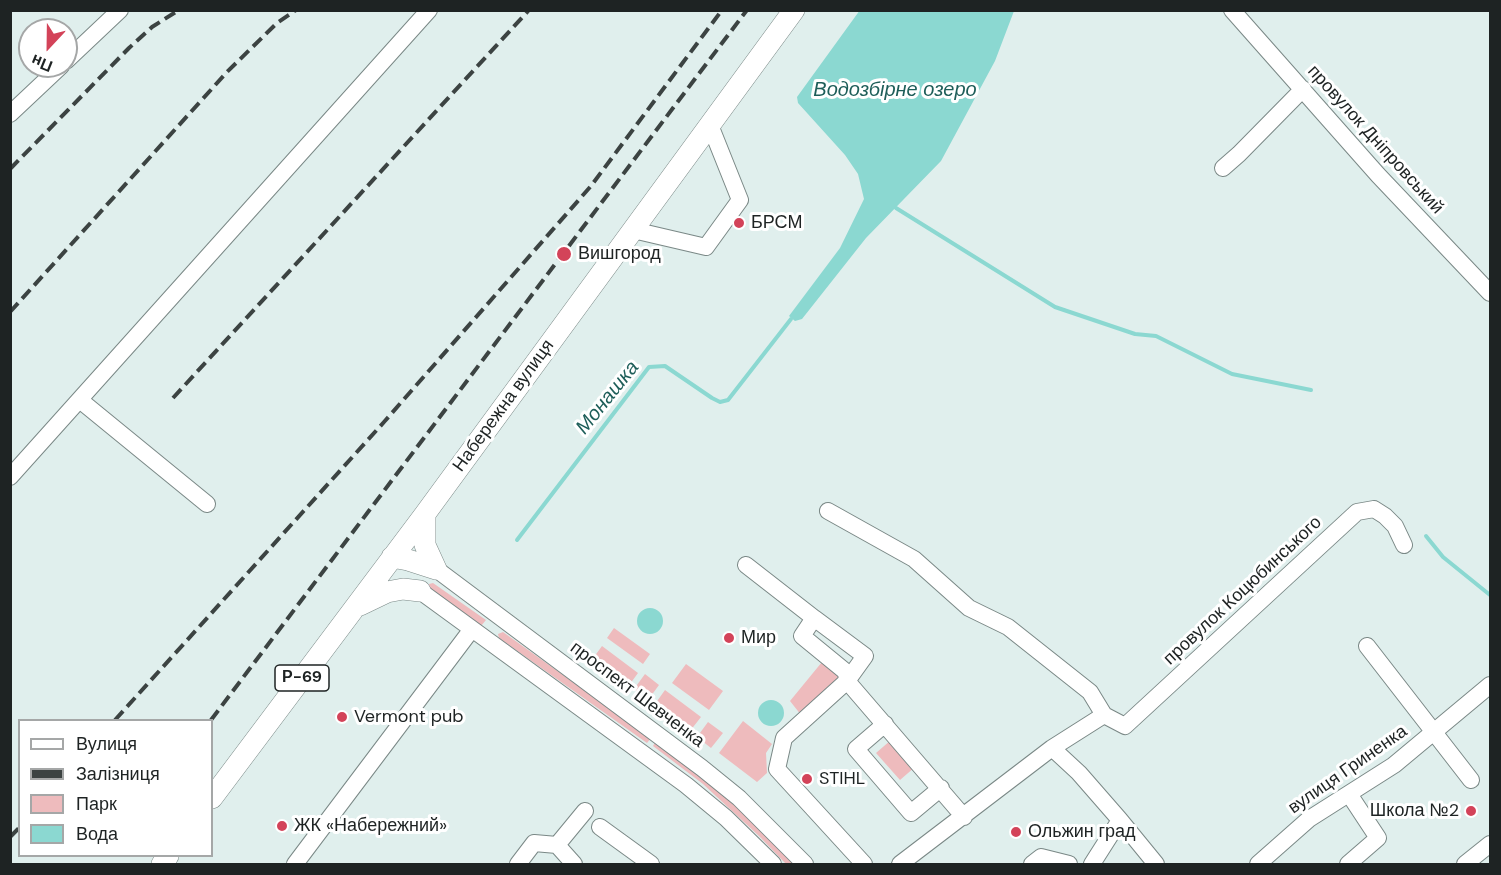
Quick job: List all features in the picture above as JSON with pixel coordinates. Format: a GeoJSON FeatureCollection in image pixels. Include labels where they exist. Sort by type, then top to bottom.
{"type":"FeatureCollection","features":[{"type":"Feature","properties":{"kind":"main road","name":"Набережна вулиця"},"geometry":{"type":"LineString","coordinates":[[213,797],[355,609],[794,10]]}},
{"type":"Feature","properties":{"kind":"main road"},"geometry":{"type":"LineString","coordinates":[[425,514],[425,545],[436,569]]}},
{"type":"Feature","properties":{"kind":"main road"},"geometry":{"type":"LineString","coordinates":[[392,557],[436,569]]}},
{"type":"Feature","properties":{"kind":"main road"},"geometry":{"type":"LineString","coordinates":[[392,557],[400,572],[420,591]]}},
{"type":"Feature","properties":{"kind":"main road"},"geometry":{"type":"LineString","coordinates":[[355,609],[387,592],[403,589],[420,591]]}},
{"type":"Feature","properties":{"kind":"street"},"geometry":{"type":"LineString","coordinates":[[78,50],[120,10]]}},
{"type":"Feature","properties":{"kind":"street"},"geometry":{"type":"LineString","coordinates":[[10,477],[81,401],[429,10]]}},
{"type":"Feature","properties":{"kind":"street","name":"провулок Дніпровський"},"geometry":{"type":"LineString","coordinates":[[1232,10],[1378,175],[1491,293]]}},
{"type":"Feature","properties":{"kind":"street"},"geometry":{"type":"LineString","coordinates":[[10,114],[48,78]]}},
{"type":"Feature","properties":{"kind":"street"},"geometry":{"type":"LineString","coordinates":[[1222,168],[1239,154],[1303,89]]}},
{"type":"Feature","properties":{"kind":"street"},"geometry":{"type":"LineString","coordinates":[[633,230],[706,247],[740,200],[710,125]]}},
{"type":"Feature","properties":{"kind":"street"},"geometry":{"type":"LineString","coordinates":[[81,401],[207,504]]}},
{"type":"Feature","properties":{"kind":"street","name":"провулок Коцюбинського"},"geometry":{"type":"LineString","coordinates":[[1104,715],[1125,726],[1357,512],[1374,509],[1385,516],[1395,526],[1404,545]]}},
{"type":"Feature","properties":{"kind":"street"},"geometry":{"type":"LineString","coordinates":[[828,511],[914,559],[969,608],[1008,627],[1090,692],[1104,715],[1052,748],[900,864]]}},
{"type":"Feature","properties":{"kind":"street"},"geometry":{"type":"LineString","coordinates":[[747,565],[865,656],[847,681],[784,738],[777,769],[864,864]]}},
{"type":"Feature","properties":{"kind":"street","name":"проспект Шевченка"},"geometry":{"type":"LineString","coordinates":[[436,569],[702,768],[739,798],[805,864]]}},
{"type":"Feature","properties":{"kind":"street"},"geometry":{"type":"LineString","coordinates":[[420,591],[686,785],[726,818],[772,864]]}},
{"type":"Feature","properties":{"kind":"street"},"geometry":{"type":"LineString","coordinates":[[295,864],[479,634],[501,618]]}},
{"type":"Feature","properties":{"kind":"street"},"geometry":{"type":"LineString","coordinates":[[814,618],[802,636],[846,672],[847,681],[964,817]]}},
{"type":"Feature","properties":{"kind":"street"},"geometry":{"type":"LineString","coordinates":[[1367,646],[1471,780]]}},
{"type":"Feature","properties":{"kind":"street","name":"вулиця Гриненка"},"geometry":{"type":"LineString","coordinates":[[1258,864],[1309,819],[1394,765],[1491,685]]}},
{"type":"Feature","properties":{"kind":"street"},"geometry":{"type":"LineString","coordinates":[[885,724],[856,749],[904,805],[911,813],[941,788]]}},
{"type":"Feature","properties":{"kind":"street"},"geometry":{"type":"LineString","coordinates":[[1052,748],[1079,773],[1120,820],[1150,862]]}},
{"type":"Feature","properties":{"kind":"street"},"geometry":{"type":"LineString","coordinates":[[1348,864],[1378,838],[1349,794]]}},
{"type":"Feature","properties":{"kind":"street"},"geometry":{"type":"LineString","coordinates":[[557,845],[585,811]]}},
{"type":"Feature","properties":{"kind":"street"},"geometry":{"type":"LineString","coordinates":[[1092,864],[1120,820]]}},
{"type":"Feature","properties":{"kind":"street"},"geometry":{"type":"LineString","coordinates":[[600,827],[651,864]]}},
{"type":"Feature","properties":{"kind":"street"},"geometry":{"type":"LineString","coordinates":[[518,864],[534,843],[557,845],[574,864]]}},
{"type":"Feature","properties":{"kind":"street"},"geometry":{"type":"LineString","coordinates":[[1465,864],[1491,844]]}},
{"type":"Feature","properties":{"kind":"street"},"geometry":{"type":"LineString","coordinates":[[1032,864],[1041,857],[1069,864]]}},
{"type":"Feature","properties":{"kind":"green space"},"geometry":{"type":"Polygon","coordinates":[[[433,583],[486,620],[481,626],[430,589],[429,584],[433,583]]]}},
{"type":"Feature","properties":{"kind":"green space"},"geometry":{"type":"Polygon","coordinates":[[[614,628],[650,654],[643,664],[607,638],[614,628]]]}},
{"type":"Feature","properties":{"kind":"green space"},"geometry":{"type":"Polygon","coordinates":[[[503,632],[651,738],[647,743],[499,638],[498,634],[503,632]]]}},
{"type":"Feature","properties":{"kind":"green space"},"geometry":{"type":"Polygon","coordinates":[[[602,646],[638,673],[630,684],[594,657],[602,646]]]}},
{"type":"Feature","properties":{"kind":"green space"},"geometry":{"type":"Polygon","coordinates":[[[822,662],[846,682],[805,720],[790,701],[822,662]]]}},
{"type":"Feature","properties":{"kind":"green space"},"geometry":{"type":"Polygon","coordinates":[[[686,664],[723,691],[709,710],[672,683],[686,664]]]}},
{"type":"Feature","properties":{"kind":"green space"},"geometry":{"type":"Polygon","coordinates":[[[645,674],[659,685],[648,700],[634,689],[645,674]]]}},
{"type":"Feature","properties":{"kind":"green space"},"geometry":{"type":"Polygon","coordinates":[[[665,690],[701,717],[690,731],[655,704],[665,690]]]}},
{"type":"Feature","properties":{"kind":"green space"},"geometry":{"type":"Polygon","coordinates":[[[743,721],[772,744],[766,753],[767,773],[757,782],[719,753],[743,721]]]}},
{"type":"Feature","properties":{"kind":"green space"},"geometry":{"type":"Polygon","coordinates":[[[708,722],[723,733],[711,748],[697,737],[708,722]]]}},
{"type":"Feature","properties":{"kind":"green space"},"geometry":{"type":"Polygon","coordinates":[[[891,740],[915,767],[900,780],[876,753],[891,740]]]}},
{"type":"Feature","properties":{"kind":"green space"},"geometry":{"type":"Polygon","coordinates":[[[656,741],[736,806],[795,864],[786,864],[703,784],[653,746],[656,741]]]}},
{"type":"Feature","properties":{"kind":"water","name":"Водозбірне озеро"},"geometry":{"type":"Polygon","coordinates":[[[860,10],[1014,11],[995,61],[941,161],[866,238],[802,319],[795,321],[789,316],[840,248],[864,199],[858,174],[845,155],[798,103],[797,97],[860,10]]]}},
{"type":"Feature","properties":{"kind":"water"},"geometry":{"type":"Polygon","coordinates":[[[650,608],[659,612],[663,621],[659,630],[650,634],[641,630],[637,621],[641,612],[650,608]]]}},
{"type":"Feature","properties":{"kind":"water"},"geometry":{"type":"Polygon","coordinates":[[[771,700],[780,704],[784,713],[780,722],[771,726],[762,722],[758,713],[762,704],[771,700]]]}},
{"type":"Feature","properties":{"kind":"waterway"},"geometry":{"type":"LineString","coordinates":[[896,208],[1055,307],[1135,334],[1156,336],[1232,374],[1311,390]]}},
{"type":"Feature","properties":{"kind":"waterway","name":"Монашка"},"geometry":{"type":"LineString","coordinates":[[517,540],[649,367],[665,366],[712,398],[720,402],[728,400],[791,319]]}},
{"type":"Feature","properties":{"kind":"waterway"},"geometry":{"type":"LineString","coordinates":[[1426,536],[1443,557],[1490,595]]}},
{"type":"Feature","properties":{"kind":"railway"},"geometry":{"type":"LineString","coordinates":[[10,169],[129,48],[152,27],[179,10]]}},
{"type":"Feature","properties":{"kind":"railway"},"geometry":{"type":"LineString","coordinates":[[10,312],[227,72],[277,23],[296,10]]}},
{"type":"Feature","properties":{"kind":"railway"},"geometry":{"type":"LineString","coordinates":[[173,398],[529,10]]}},
{"type":"Feature","properties":{"kind":"railway"},"geometry":{"type":"LineString","coordinates":[[116,719],[384,422],[591,186],[722,10]]}},
{"type":"Feature","properties":{"kind":"railway"},"geometry":{"type":"LineString","coordinates":[[212,719],[747,10]]}},
{"type":"Feature","properties":{"kind":"railway"},"geometry":{"type":"LineString","coordinates":[[10,837],[18,829]]}},
{"type":"Feature","properties":{"kind":"place","name":"БРСМ"},"geometry":{"type":"Point","coordinates":[739,223]}},
{"type":"Feature","properties":{"kind":"place","name":"Вишгород"},"geometry":{"type":"Point","coordinates":[564,254]}},
{"type":"Feature","properties":{"kind":"place","name":"Мир"},"geometry":{"type":"Point","coordinates":[729,638]}},
{"type":"Feature","properties":{"kind":"place","name":"Vermont pub"},"geometry":{"type":"Point","coordinates":[342,717]}},
{"type":"Feature","properties":{"kind":"place","name":"STIHL"},"geometry":{"type":"Point","coordinates":[807,779]}},
{"type":"Feature","properties":{"kind":"place","name":"Школа №2"},"geometry":{"type":"Point","coordinates":[1471,811]}},
{"type":"Feature","properties":{"kind":"place","name":"ЖК «Набережний»"},"geometry":{"type":"Point","coordinates":[282,826]}},
{"type":"Feature","properties":{"kind":"place","name":"Ольжин град"},"geometry":{"type":"Point","coordinates":[1016,832]}}]}
